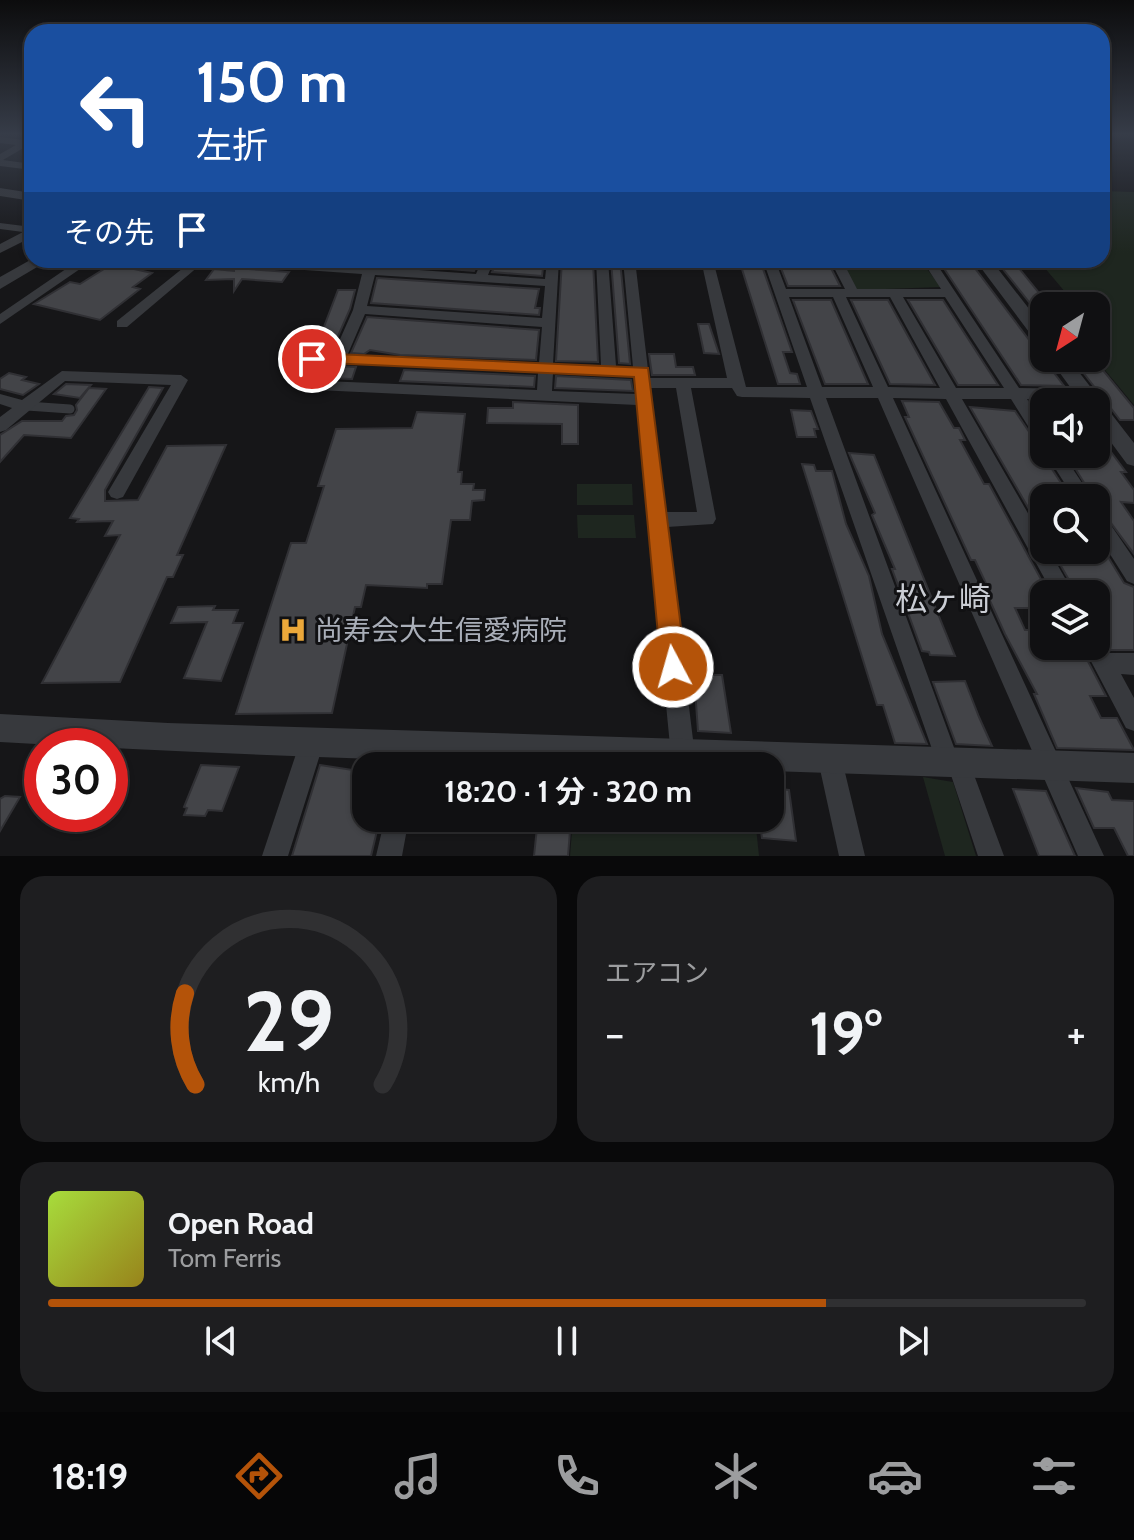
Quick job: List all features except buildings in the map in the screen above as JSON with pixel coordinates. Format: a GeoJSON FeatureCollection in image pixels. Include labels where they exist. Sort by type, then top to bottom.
{"type":"FeatureCollection","features":[{"type":"Feature","properties":{"kind":"street"},"geometry":{"type":"LineString","coordinates":[[0,192],[24,196]]}},
{"type":"Feature","properties":{"kind":"street"},"geometry":{"type":"LineString","coordinates":[[0,226],[24,230]]}},
{"type":"Feature","properties":{"kind":"street"},"geometry":{"type":"LineString","coordinates":[[0,249],[24,236]]}},
{"type":"Feature","properties":{"kind":"street"},"geometry":{"type":"LineString","coordinates":[[0,284],[27,268]]}},
{"type":"Feature","properties":{"kind":"street"},"geometry":{"type":"LineString","coordinates":[[0,320],[75,268]]}},
{"type":"Feature","properties":{"kind":"street"},"geometry":{"type":"LineString","coordinates":[[122,324],[190,268]]}},
{"type":"Feature","properties":{"kind":"street"},"geometry":{"type":"LineString","coordinates":[[338,360],[360,310],[369,268]]}},
{"type":"Feature","properties":{"kind":"street"},"geometry":{"type":"LineString","coordinates":[[396,268],[551,283]]}},
{"type":"Feature","properties":{"kind":"street"},"geometry":{"type":"LineString","coordinates":[[481,278],[485,268]]}},
{"type":"Feature","properties":{"kind":"street"},"geometry":{"type":"LineString","coordinates":[[544,395],[552,268]]}},
{"type":"Feature","properties":{"kind":"street"},"geometry":{"type":"LineString","coordinates":[[603,268],[609,371]]}},
{"type":"Feature","properties":{"kind":"street"},"geometry":{"type":"LineString","coordinates":[[630,268],[683,752]]}},
{"type":"Feature","properties":{"kind":"street"},"geometry":{"type":"LineString","coordinates":[[709,268],[736,383],[742,392],[1030,395]]}},
{"type":"Feature","properties":{"kind":"street"},"geometry":{"type":"LineString","coordinates":[[772,268],[954,764],[991,856]]}},
{"type":"Feature","properties":{"kind":"street"},"geometry":{"type":"LineString","coordinates":[[838,268],[883,393],[1091,856]]}},
{"type":"Feature","properties":{"kind":"street"},"geometry":{"type":"LineString","coordinates":[[933,268],[1030,416]]}},
{"type":"Feature","properties":{"kind":"street"},"geometry":{"type":"LineString","coordinates":[[989,268],[1030,322]]}},
{"type":"Feature","properties":{"kind":"street"},"geometry":{"type":"LineString","coordinates":[[780,293],[949,293]]}},
{"type":"Feature","properties":{"kind":"street"},"geometry":{"type":"LineString","coordinates":[[895,294],[1056,580]]}},
{"type":"Feature","properties":{"kind":"street"},"geometry":{"type":"LineString","coordinates":[[360,310],[549,323]]}},
{"type":"Feature","properties":{"kind":"street"},"geometry":{"type":"LineString","coordinates":[[312,359],[609,371],[643,385]]}},
{"type":"Feature","properties":{"kind":"street"},"geometry":{"type":"LineString","coordinates":[[0,426],[62,376],[181,380],[117,492]]}},
{"type":"Feature","properties":{"kind":"street"},"geometry":{"type":"LineString","coordinates":[[658,520],[707,519],[683,383]]}},
{"type":"Feature","properties":{"kind":"street"},"geometry":{"type":"LineString","coordinates":[[300,385],[544,395],[643,385],[736,383]]}},
{"type":"Feature","properties":{"kind":"street"},"geometry":{"type":"LineString","coordinates":[[0,399],[25,406]]}},
{"type":"Feature","properties":{"kind":"street"},"geometry":{"type":"LineString","coordinates":[[1110,427],[1134,458]]}},
{"type":"Feature","properties":{"kind":"street"},"geometry":{"type":"LineString","coordinates":[[1110,538],[1134,575]]}},
{"type":"Feature","properties":{"kind":"street"},"geometry":{"type":"LineString","coordinates":[[1110,657],[1134,664]]}},
{"type":"Feature","properties":{"kind":"street"},"geometry":{"type":"LineString","coordinates":[[1101,660],[1134,720]]}},
{"type":"Feature","properties":{"kind":"street"},"geometry":{"type":"LineString","coordinates":[[0,728],[312,742],[382,752]]}},
{"type":"Feature","properties":{"kind":"street"},"geometry":{"type":"LineString","coordinates":[[275,856],[312,742]]}},
{"type":"Feature","properties":{"kind":"street"},"geometry":{"type":"LineString","coordinates":[[784,759],[1134,768]]}},
{"type":"Feature","properties":{"kind":"street"},"geometry":{"type":"LineString","coordinates":[[830,760],[852,856]]}},
{"type":"Feature","properties":{"kind":"street"},"geometry":{"type":"LineString","coordinates":[[389,856],[394,832]]}},
{"type":"Feature","properties":{"kind":"lane"},"geometry":{"type":"LineString","coordinates":[[25,406],[70,409]]}},
{"type":"Feature","properties":{"kind":"shaded area"},"geometry":{"type":"Polygon","coordinates":[[[1110,191],[1134,192],[1134,405],[1107,372],[1110,372],[1110,292],[1065,292],[1045,268],[1110,268],[1110,191]]]}},
{"type":"Feature","properties":{"kind":"shaded area"},"geometry":{"type":"Polygon","coordinates":[[[844,268],[926,268],[941,287],[858,290],[853,288],[844,268]]]}},
{"type":"Feature","properties":{"kind":"shaded area"},"geometry":{"type":"Polygon","coordinates":[[[577,484],[632,484],[633,505],[577,505],[577,484]]]}},
{"type":"Feature","properties":{"kind":"shaded area"},"geometry":{"type":"Polygon","coordinates":[[[577,515],[634,515],[636,538],[578,538],[577,515]]]}},
{"type":"Feature","properties":{"kind":"shaded area"},"geometry":{"type":"Polygon","coordinates":[[[923,777],[953,782],[976,856],[945,856],[923,777]]]}},
{"type":"Feature","properties":{"kind":"shaded area"},"geometry":{"type":"Polygon","coordinates":[[[572,832],[756,832],[759,856],[570,856],[572,832]]]}},
{"type":"Feature","properties":{"kind":"place","name":"尚寿会大生信愛病院"},"geometry":{"type":"Point","coordinates":[293,630]}},
{"type":"Feature","properties":{"kind":"district","name":"松ヶ崎"},"geometry":{"type":"Point","coordinates":[943,598]}},
{"type":"Feature","properties":{"kind":"route"},"geometry":{"type":"LineString","coordinates":[[312,359],[642,372],[673,667]]}}]}
